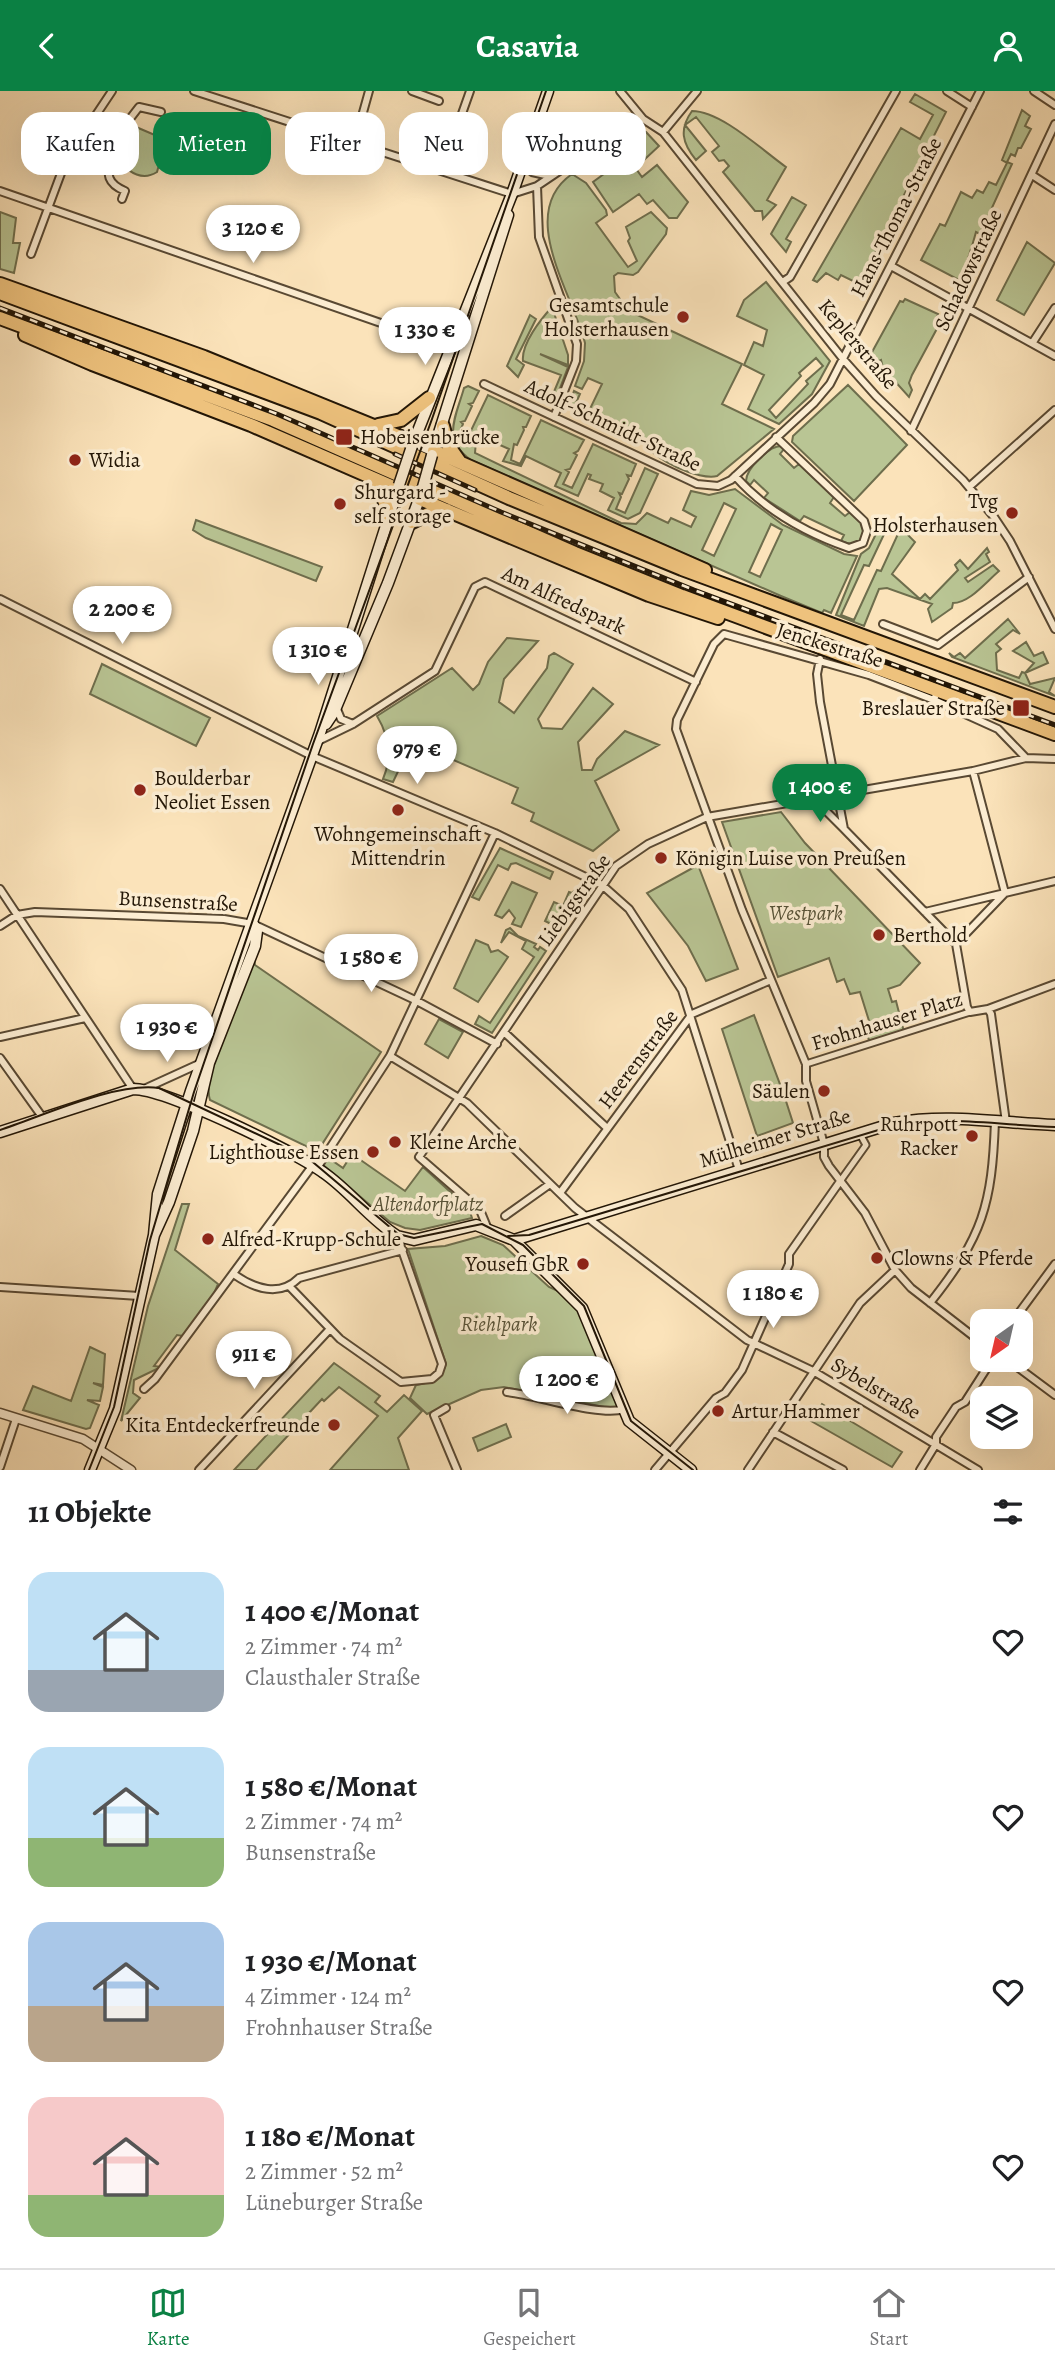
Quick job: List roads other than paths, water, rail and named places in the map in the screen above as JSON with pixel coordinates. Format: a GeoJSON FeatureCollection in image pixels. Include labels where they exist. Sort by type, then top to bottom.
{"type":"FeatureCollection","features":[{"type":"Feature","properties":{"kind":"highway"},"geometry":{"type":"LineString","coordinates":[[0,284],[204,357],[375,425],[413,444]]}},
{"type":"Feature","properties":{"kind":"highway"},"geometry":{"type":"LineString","coordinates":[[0,293],[298,404],[593,534],[1055,707]]}},
{"type":"Feature","properties":{"kind":"highway"},"geometry":{"type":"LineString","coordinates":[[0,319],[92,365],[251,425],[398,487]]}},
{"type":"Feature","properties":{"kind":"highway"},"geometry":{"type":"LineString","coordinates":[[0,319],[273,420],[575,553],[789,636],[1055,734]]}},
{"type":"Feature","properties":{"kind":"highway"},"geometry":{"type":"LineString","coordinates":[[375,425],[401,420],[429,398]]}},
{"type":"Feature","properties":{"kind":"highway"},"geometry":{"type":"LineString","coordinates":[[443,426],[448,445],[460,463]]}},
{"type":"Feature","properties":{"kind":"highway"},"geometry":{"type":"LineString","coordinates":[[433,453],[791,610]]}},
{"type":"Feature","properties":{"kind":"highway"},"geometry":{"type":"LineString","coordinates":[[367,475],[383,497],[389,515]]}},
{"type":"Feature","properties":{"kind":"highway"},"geometry":{"type":"LineString","coordinates":[[420,496],[447,510],[649,595],[743,626],[789,636]]}},
{"type":"Feature","properties":{"kind":"highway"},"geometry":{"type":"LineString","coordinates":[[412,522],[428,514],[447,510]]}},
{"type":"Feature","properties":{"kind":"main road"},"geometry":{"type":"LineString","coordinates":[[541,112],[548,91]]}},
{"type":"Feature","properties":{"kind":"main road"},"geometry":{"type":"LineString","coordinates":[[90,1470],[101,1449],[115,1409],[154,1235],[158,1194],[187,1104],[244,936],[253,923],[312,756],[429,398],[519,175]]}},
{"type":"Feature","properties":{"kind":"main road"},"geometry":{"type":"LineString","coordinates":[[318,738],[336,707],[412,522],[511,207],[512,194]]}},
{"type":"Feature","properties":{"kind":"main road"},"geometry":{"type":"LineString","coordinates":[[413,444],[433,453]]}},
{"type":"Feature","properties":{"kind":"main road"},"geometry":{"type":"LineString","coordinates":[[398,487],[420,496]]}},
{"type":"Feature","properties":{"kind":"main road"},"geometry":{"type":"LineString","coordinates":[[154,1235],[169,1202],[198,1110],[213,1050],[255,946],[257,931],[253,923]]}},
{"type":"Feature","properties":{"kind":"main road"},"geometry":{"type":"LineString","coordinates":[[0,1132],[138,1089],[187,1104],[315,1167],[397,1236],[414,1240],[476,1226],[487,1227],[514,1240],[582,1307],[634,1427],[691,1470]]}},
{"type":"Feature","properties":{"kind":"main road","name":"Mülheimer Straße"},"geometry":{"type":"LineString","coordinates":[[514,1240],[859,1132],[917,1119],[1055,1125]]}},
{"type":"Feature","properties":{"kind":"street"},"geometry":{"type":"LineString","coordinates":[[98,112],[112,91]]}},
{"type":"Feature","properties":{"kind":"street"},"geometry":{"type":"LineString","coordinates":[[194,91],[285,119]]}},
{"type":"Feature","properties":{"kind":"street"},"geometry":{"type":"LineString","coordinates":[[363,112],[369,91]]}},
{"type":"Feature","properties":{"kind":"street"},"geometry":{"type":"LineString","coordinates":[[412,91],[439,101]]}},
{"type":"Feature","properties":{"kind":"street"},"geometry":{"type":"LineString","coordinates":[[463,112],[470,91]]}},
{"type":"Feature","properties":{"kind":"street","name":"Keplerstraße"},"geometry":{"type":"LineString","coordinates":[[620,91],[637,112]]}},
{"type":"Feature","properties":{"kind":"street"},"geometry":{"type":"LineString","coordinates":[[663,132],[697,91]]}},
{"type":"Feature","properties":{"kind":"street"},"geometry":{"type":"LineString","coordinates":[[784,281],[840,191],[896,91]]}},
{"type":"Feature","properties":{"kind":"street"},"geometry":{"type":"LineString","coordinates":[[947,91],[972,107]]}},
{"type":"Feature","properties":{"kind":"street","name":"Hans-Thoma-Straße"},"geometry":{"type":"LineString","coordinates":[[844,359],[981,91]]}},
{"type":"Feature","properties":{"kind":"street"},"geometry":{"type":"LineString","coordinates":[[1034,91],[1055,105]]}},
{"type":"Feature","properties":{"kind":"street"},"geometry":{"type":"LineString","coordinates":[[135,112],[139,107],[161,112]]}},
{"type":"Feature","properties":{"kind":"street","name":"Keplerstraße"},"geometry":{"type":"LineString","coordinates":[[646,121],[663,132],[844,359],[911,431],[970,487],[1002,528],[1055,629]]}},
{"type":"Feature","properties":{"kind":"street","name":"Schadowstraße"},"geometry":{"type":"LineString","coordinates":[[911,431],[1055,124]]}},
{"type":"Feature","properties":{"kind":"street"},"geometry":{"type":"LineString","coordinates":[[31,254],[60,175]]}},
{"type":"Feature","properties":{"kind":"street"},"geometry":{"type":"LineString","coordinates":[[107,175],[111,183],[125,191],[122,199]]}},
{"type":"Feature","properties":{"kind":"street"},"geometry":{"type":"LineString","coordinates":[[457,175],[512,194],[537,186],[552,176]]}},
{"type":"Feature","properties":{"kind":"street"},"geometry":{"type":"LineString","coordinates":[[547,175],[552,176]]}},
{"type":"Feature","properties":{"kind":"street"},"geometry":{"type":"LineString","coordinates":[[1032,175],[1055,190]]}},
{"type":"Feature","properties":{"kind":"street"},"geometry":{"type":"LineString","coordinates":[[537,186],[539,237],[578,350],[554,417]]}},
{"type":"Feature","properties":{"kind":"street"},"geometry":{"type":"LineString","coordinates":[[0,191],[450,347]]}},
{"type":"Feature","properties":{"kind":"street"},"geometry":{"type":"LineString","coordinates":[[891,266],[1055,356]]}},
{"type":"Feature","properties":{"kind":"street"},"geometry":{"type":"LineString","coordinates":[[1033,342],[1055,308]]}},
{"type":"Feature","properties":{"kind":"street","name":"Adolf-Schmidt-Straße"},"geometry":{"type":"LineString","coordinates":[[484,384],[696,484],[718,486],[735,476],[824,393],[844,359]]}},
{"type":"Feature","properties":{"kind":"street"},"geometry":{"type":"LineString","coordinates":[[970,487],[1055,410]]}},
{"type":"Feature","properties":{"kind":"street"},"geometry":{"type":"LineString","coordinates":[[735,476],[771,509],[799,526],[849,548],[863,543],[867,531],[864,521],[776,437]]}},
{"type":"Feature","properties":{"kind":"street"},"geometry":{"type":"LineString","coordinates":[[883,624],[938,645],[1029,577]]}},
{"type":"Feature","properties":{"kind":"street","name":"Am Alfredspark"},"geometry":{"type":"LineString","coordinates":[[318,738],[353,724],[435,671],[475,587],[485,582],[696,682]]}},
{"type":"Feature","properties":{"kind":"street"},"geometry":{"type":"LineString","coordinates":[[0,599],[312,756],[495,832],[602,885],[636,919],[676,980],[692,1014],[738,1170]]}},
{"type":"Feature","properties":{"kind":"street","name":"Jenckestraße"},"geometry":{"type":"LineString","coordinates":[[696,682],[716,640],[731,633],[935,697],[998,729],[1026,758]]}},
{"type":"Feature","properties":{"kind":"street"},"geometry":{"type":"LineString","coordinates":[[820,659],[817,674],[820,702],[844,829]]}},
{"type":"Feature","properties":{"kind":"street"},"geometry":{"type":"LineString","coordinates":[[696,682],[676,729],[707,817],[806,1064]]}},
{"type":"Feature","properties":{"kind":"street"},"geometry":{"type":"LineString","coordinates":[[336,707],[341,719],[353,724]]}},
{"type":"Feature","properties":{"kind":"street","name":"Liebigstraße"},"geometry":{"type":"LineString","coordinates":[[487,1227],[480,1210],[419,1157],[461,1099],[616,866],[648,844],[707,817],[973,771],[1026,758],[1055,759]]}},
{"type":"Feature","properties":{"kind":"street"},"geometry":{"type":"LineString","coordinates":[[973,771],[1005,893]]}},
{"type":"Feature","properties":{"kind":"street"},"geometry":{"type":"LineString","coordinates":[[814,799],[956,944],[970,1012]]}},
{"type":"Feature","properties":{"kind":"street"},"geometry":{"type":"LineString","coordinates":[[144,1389],[156,1379],[315,1167],[390,1056],[495,832]]}},
{"type":"Feature","properties":{"kind":"street"},"geometry":{"type":"LineString","coordinates":[[925,912],[1055,881]]}},
{"type":"Feature","properties":{"kind":"street"},"geometry":{"type":"LineString","coordinates":[[956,944],[1005,893]]}},
{"type":"Feature","properties":{"kind":"street"},"geometry":{"type":"LineString","coordinates":[[1,894],[85,1018],[138,1089],[201,1063]]}},
{"type":"Feature","properties":{"kind":"street","name":"Bunsenstraße"},"geometry":{"type":"LineString","coordinates":[[0,926],[17,915],[35,912],[224,919],[253,923],[415,1000],[497,1044]]}},
{"type":"Feature","properties":{"kind":"street","name":"Heerenstraße"},"geometry":{"type":"LineString","coordinates":[[560,1193],[692,1014],[771,980]]}},
{"type":"Feature","properties":{"kind":"street"},"geometry":{"type":"LineString","coordinates":[[988,1009],[1055,984]]}},
{"type":"Feature","properties":{"kind":"street","name":"Frohnhauser Platz"},"geometry":{"type":"LineString","coordinates":[[895,1270],[882,1248],[881,1239],[824,1157],[824,1144],[806,1081],[806,1064],[970,1012],[988,1009],[991,1014],[1001,1121],[992,1183],[985,1214],[969,1246],[930,1303]]}},
{"type":"Feature","properties":{"kind":"street"},"geometry":{"type":"LineString","coordinates":[[0,1038],[85,1018]]}},
{"type":"Feature","properties":{"kind":"street"},"geometry":{"type":"LineString","coordinates":[[505,1033],[607,1128]]}},
{"type":"Feature","properties":{"kind":"street","name":"Sybelstraße"},"geometry":{"type":"LineString","coordinates":[[390,1056],[461,1099],[586,1216],[753,1344],[813,1371],[978,1470]]}},
{"type":"Feature","properties":{"kind":"street"},"geometry":{"type":"LineString","coordinates":[[0,1058],[43,1118]]}},
{"type":"Feature","properties":{"kind":"street"},"geometry":{"type":"LineString","coordinates":[[655,1470],[716,1398],[725,1393],[742,1370],[789,1264],[789,1254],[866,1145],[859,1132]]}},
{"type":"Feature","properties":{"kind":"street"},"geometry":{"type":"LineString","coordinates":[[505,1216],[550,1184]]}},
{"type":"Feature","properties":{"kind":"street"},"geometry":{"type":"LineString","coordinates":[[290,1287],[330,1330],[401,1382],[432,1379],[439,1373],[442,1364],[397,1236]]}},
{"type":"Feature","properties":{"kind":"street"},"geometry":{"type":"LineString","coordinates":[[234,1275],[266,1289],[290,1287],[299,1278],[311,1274],[403,1250]]}},
{"type":"Feature","properties":{"kind":"street"},"geometry":{"type":"LineString","coordinates":[[1022,1309],[1055,1264]]}},
{"type":"Feature","properties":{"kind":"street"},"geometry":{"type":"LineString","coordinates":[[748,1470],[860,1303],[895,1270],[930,1303],[970,1334]]}},
{"type":"Feature","properties":{"kind":"street"},"geometry":{"type":"LineString","coordinates":[[0,1287],[139,1296]]}},
{"type":"Feature","properties":{"kind":"street"},"geometry":{"type":"LineString","coordinates":[[199,1470],[330,1330]]}},
{"type":"Feature","properties":{"kind":"street"},"geometry":{"type":"LineString","coordinates":[[920,1470],[936,1444],[936,1437],[956,1407],[965,1402],[984,1372]]}},
{"type":"Feature","properties":{"kind":"street"},"geometry":{"type":"LineString","coordinates":[[1024,1372],[1055,1395]]}},
{"type":"Feature","properties":{"kind":"street"},"geometry":{"type":"LineString","coordinates":[[506,1392],[611,1413],[624,1409]]}},
{"type":"Feature","properties":{"kind":"street"},"geometry":{"type":"LineString","coordinates":[[446,1408],[434,1415],[457,1470]]}},
{"type":"Feature","properties":{"kind":"street"},"geometry":{"type":"LineString","coordinates":[[0,1413],[71,1434],[101,1449],[131,1470]]}},
{"type":"Feature","properties":{"kind":"street"},"geometry":{"type":"LineString","coordinates":[[0,1467],[16,1419]]}},
{"type":"Feature","properties":{"kind":"street"},"geometry":{"type":"LineString","coordinates":[[773,1432],[843,1470]]}},
{"type":"Feature","properties":{"kind":"tram line"},"geometry":{"type":"LineString","coordinates":[[89,1470],[114,1407],[150,1240],[194,1092],[313,744],[432,419],[546,91]]}},
{"type":"Feature","properties":{"kind":"tram line"},"geometry":{"type":"LineString","coordinates":[[0,1130],[101,1095],[122,1090],[159,1088],[308,1158],[398,1234],[414,1238],[482,1224],[523,1245],[584,1306],[631,1421],[693,1470]]}},
{"type":"Feature","properties":{"kind":"tram line"},"geometry":{"type":"LineString","coordinates":[[508,1236],[529,1235],[895,1125],[955,1121],[1055,1127]]}},
{"type":"Feature","properties":{"kind":"railway"},"geometry":{"type":"LineString","coordinates":[[0,308],[277,414],[501,512],[694,590],[1055,725]]}},
{"type":"Feature","properties":{"kind":"railway"},"geometry":{"type":"LineString","coordinates":[[395,454],[475,490]]}},
{"type":"Feature","properties":{"kind":"place","name":"Gesamtschule Holsterhausen"},"geometry":{"type":"Point","coordinates":[683,317]}},
{"type":"Feature","properties":{"kind":"place","name":"Hobeisenbrücke"},"geometry":{"type":"Point","coordinates":[344,437]}},
{"type":"Feature","properties":{"kind":"place","name":"Widia"},"geometry":{"type":"Point","coordinates":[75,460]}},
{"type":"Feature","properties":{"kind":"place","name":"Shurgard - self storage"},"geometry":{"type":"Point","coordinates":[340,504]}},
{"type":"Feature","properties":{"kind":"place","name":"Tvg Holsterhausen"},"geometry":{"type":"Point","coordinates":[1012,513]}},
{"type":"Feature","properties":{"kind":"place","name":"Breslauer Straße"},"geometry":{"type":"Point","coordinates":[1021,708]}},
{"type":"Feature","properties":{"kind":"place","name":"Boulderbar Neoliet Essen"},"geometry":{"type":"Point","coordinates":[140,790]}},
{"type":"Feature","properties":{"kind":"place","name":"Wohngemeinschaft Mittendrin"},"geometry":{"type":"Point","coordinates":[398,810]}},
{"type":"Feature","properties":{"kind":"place","name":"Königin Luise von Preußen"},"geometry":{"type":"Point","coordinates":[661,858]}},
{"type":"Feature","properties":{"kind":"place","name":"Berthold"},"geometry":{"type":"Point","coordinates":[879,935]}},
{"type":"Feature","properties":{"kind":"place","name":"Säulen"},"geometry":{"type":"Point","coordinates":[824,1091]}},
{"type":"Feature","properties":{"kind":"place","name":"Ruhrpott Racker"},"geometry":{"type":"Point","coordinates":[972,1136]}},
{"type":"Feature","properties":{"kind":"place","name":"Kleine Arche"},"geometry":{"type":"Point","coordinates":[395,1142]}},
{"type":"Feature","properties":{"kind":"place","name":"Lighthouse Essen"},"geometry":{"type":"Point","coordinates":[373,1152]}},
{"type":"Feature","properties":{"kind":"place","name":"Alfred-Krupp-Schule"},"geometry":{"type":"Point","coordinates":[208,1239]}},
{"type":"Feature","properties":{"kind":"place","name":"Clowns & Pferde"},"geometry":{"type":"Point","coordinates":[877,1258]}},
{"type":"Feature","properties":{"kind":"place","name":"Yousefi GbR"},"geometry":{"type":"Point","coordinates":[583,1264]}},
{"type":"Feature","properties":{"kind":"place","name":"Artur Hammer"},"geometry":{"type":"Point","coordinates":[718,1411]}},
{"type":"Feature","properties":{"kind":"place","name":"Kita Entdeckerfreunde"},"geometry":{"type":"Point","coordinates":[334,1425]}},
{"type":"Feature","properties":{"kind":"park label","name":"Westpark"},"geometry":{"type":"Point","coordinates":[806,913]}},
{"type":"Feature","properties":{"kind":"park label","name":"Altendorfplatz"},"geometry":{"type":"Point","coordinates":[428,1204]}},
{"type":"Feature","properties":{"kind":"park label","name":"Riehlpark"},"geometry":{"type":"Point","coordinates":[499,1324]}}]}
